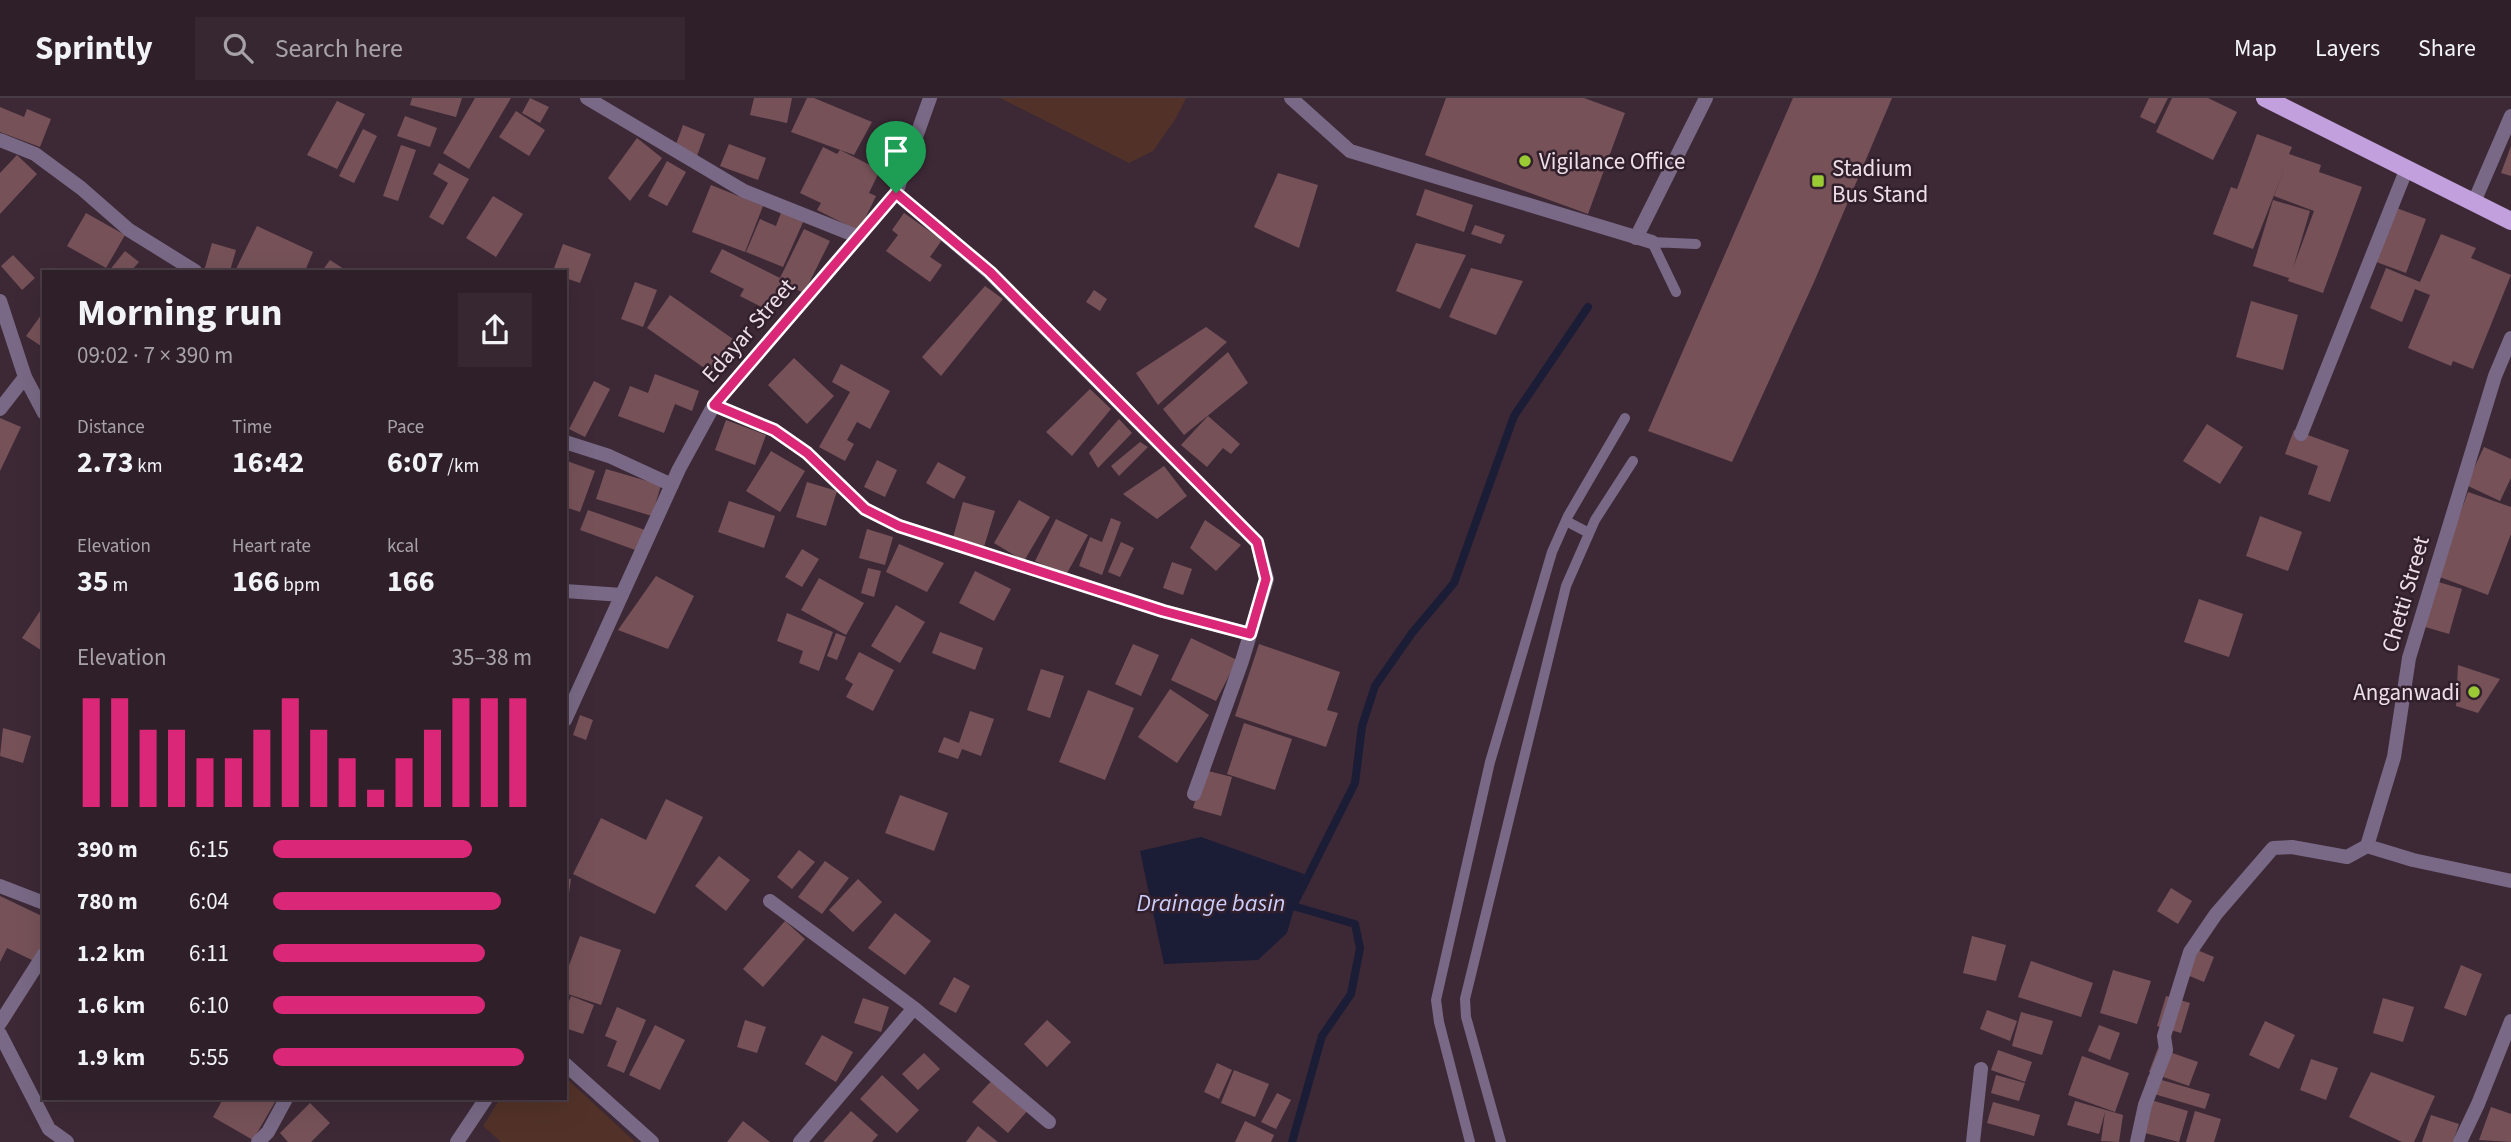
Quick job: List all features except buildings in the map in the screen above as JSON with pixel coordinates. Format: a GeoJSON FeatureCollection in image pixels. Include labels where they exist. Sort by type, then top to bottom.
{"type":"FeatureCollection","features":[{"type":"Feature","properties":{"kind":"main road"},"geometry":{"type":"LineString","coordinates":[[2264,98],[2511,221]]}},
{"type":"Feature","properties":{"kind":"street"},"geometry":{"type":"LineString","coordinates":[[587,98],[744,191],[859,237]]}},
{"type":"Feature","properties":{"kind":"street","name":"Edayar Street"},"geometry":{"type":"LineString","coordinates":[[567,716],[672,485],[714,405],[896,193],[930,98]]}},
{"type":"Feature","properties":{"kind":"street"},"geometry":{"type":"LineString","coordinates":[[1291,98],[1350,151],[1652,243]]}},
{"type":"Feature","properties":{"kind":"street"},"geometry":{"type":"LineString","coordinates":[[1636,238],[1706,98]]}},
{"type":"Feature","properties":{"kind":"street"},"geometry":{"type":"LineString","coordinates":[[2474,202],[2511,116]]}},
{"type":"Feature","properties":{"kind":"street"},"geometry":{"type":"LineString","coordinates":[[0,140],[35,155],[81,188],[129,230],[193,270]]}},
{"type":"Feature","properties":{"kind":"street"},"geometry":{"type":"LineString","coordinates":[[2301,434],[2407,168]]}},
{"type":"Feature","properties":{"kind":"street"},"geometry":{"type":"LineString","coordinates":[[896,193],[990,272],[1257,542],[1266,579],[1250,634],[1194,794]]}},
{"type":"Feature","properties":{"kind":"street"},"geometry":{"type":"LineString","coordinates":[[0,301],[25,377],[42,409]]}},
{"type":"Feature","properties":{"kind":"street","name":"Chetti Street"},"geometry":{"type":"LineString","coordinates":[[2367,846],[2395,757],[2409,658],[2495,376],[2511,338]]}},
{"type":"Feature","properties":{"kind":"street"},"geometry":{"type":"LineString","coordinates":[[0,409],[25,377]]}},
{"type":"Feature","properties":{"kind":"street"},"geometry":{"type":"LineString","coordinates":[[714,405],[774,430],[807,453],[865,509],[899,526],[1163,611],[1250,634]]}},
{"type":"Feature","properties":{"kind":"street"},"geometry":{"type":"LineString","coordinates":[[567,443],[609,456],[672,485]]}},
{"type":"Feature","properties":{"kind":"street"},"geometry":{"type":"LineString","coordinates":[[567,591],[622,595]]}},
{"type":"Feature","properties":{"kind":"street"},"geometry":{"type":"LineString","coordinates":[[2137,1142],[2145,1105],[2166,1050],[2164,1036],[2190,952],[2216,914],[2273,848],[2292,848],[2347,857],[2367,846],[2413,860],[2511,881]]}},
{"type":"Feature","properties":{"kind":"street"},"geometry":{"type":"LineString","coordinates":[[0,886],[42,903]]}},
{"type":"Feature","properties":{"kind":"street"},"geometry":{"type":"LineString","coordinates":[[770,901],[914,1008],[1049,1122]]}},
{"type":"Feature","properties":{"kind":"street"},"geometry":{"type":"LineString","coordinates":[[0,1023],[42,957]]}},
{"type":"Feature","properties":{"kind":"street"},"geometry":{"type":"LineString","coordinates":[[800,1142],[914,1008]]}},
{"type":"Feature","properties":{"kind":"street"},"geometry":{"type":"LineString","coordinates":[[2460,1142],[2511,1021]]}},
{"type":"Feature","properties":{"kind":"street"},"geometry":{"type":"LineString","coordinates":[[0,1034],[49,1129],[67,1142]]}},
{"type":"Feature","properties":{"kind":"street"},"geometry":{"type":"LineString","coordinates":[[567,1067],[652,1142]]}},
{"type":"Feature","properties":{"kind":"street"},"geometry":{"type":"LineString","coordinates":[[1973,1142],[1981,1069]]}},
{"type":"Feature","properties":{"kind":"street"},"geometry":{"type":"LineString","coordinates":[[258,1142],[268,1132],[285,1100]]}},
{"type":"Feature","properties":{"kind":"street"},"geometry":{"type":"LineString","coordinates":[[457,1142],[485,1100]]}},
{"type":"Feature","properties":{"kind":"lane"},"geometry":{"type":"LineString","coordinates":[[1676,292],[1652,243],[1696,244]]}},
{"type":"Feature","properties":{"kind":"lane"},"geometry":{"type":"LineString","coordinates":[[1471,1142],[1439,1022],[1436,1000],[1490,762],[1552,552],[1566,521],[1625,418]]}},
{"type":"Feature","properties":{"kind":"lane"},"geometry":{"type":"LineString","coordinates":[[1501,1142],[1466,1017],[1465,999],[1566,586],[1589,533],[1633,461]]}},
{"type":"Feature","properties":{"kind":"lane"},"geometry":{"type":"LineString","coordinates":[[1566,521],[1589,533]]}},
{"type":"Feature","properties":{"kind":"shaded area"},"geometry":{"type":"Polygon","coordinates":[[[1000,98],[1186,98],[1153,151],[1129,163],[1000,98]]]}},
{"type":"Feature","properties":{"kind":"shaded area"},"geometry":{"type":"Polygon","coordinates":[[[567,1079],[635,1142],[501,1142],[483,1126],[499,1100],[567,1100],[567,1079]]]}},
{"type":"Feature","properties":{"kind":"water","name":"Drainage basin"},"geometry":{"type":"Polygon","coordinates":[[[1201,837],[1304,874],[1287,933],[1258,960],[1164,964],[1140,851],[1201,837]]]}},
{"type":"Feature","properties":{"kind":"waterway"},"geometry":{"type":"LineString","coordinates":[[1292,1142],[1322,1036],[1351,994],[1360,948],[1355,924],[1293,906],[1355,783],[1362,726],[1375,686],[1412,633],[1454,583],[1514,416],[1588,307]]}},
{"type":"Feature","properties":{"kind":"place","name":"Vigilance Office"},"geometry":{"type":"Point","coordinates":[1525,161]}},
{"type":"Feature","properties":{"kind":"place","name":"Stadium Bus Stand"},"geometry":{"type":"Point","coordinates":[1818,181]}},
{"type":"Feature","properties":{"kind":"place","name":"Anganwadi"},"geometry":{"type":"Point","coordinates":[2474,692]}},
{"type":"Feature","properties":{"kind":"route"},"geometry":{"type":"LineString","coordinates":[[896,193],[990,272],[1257,542],[1266,579],[1250,634],[1163,611],[899,526],[865,509],[807,453],[774,430],[714,405],[896,193]]}}]}
